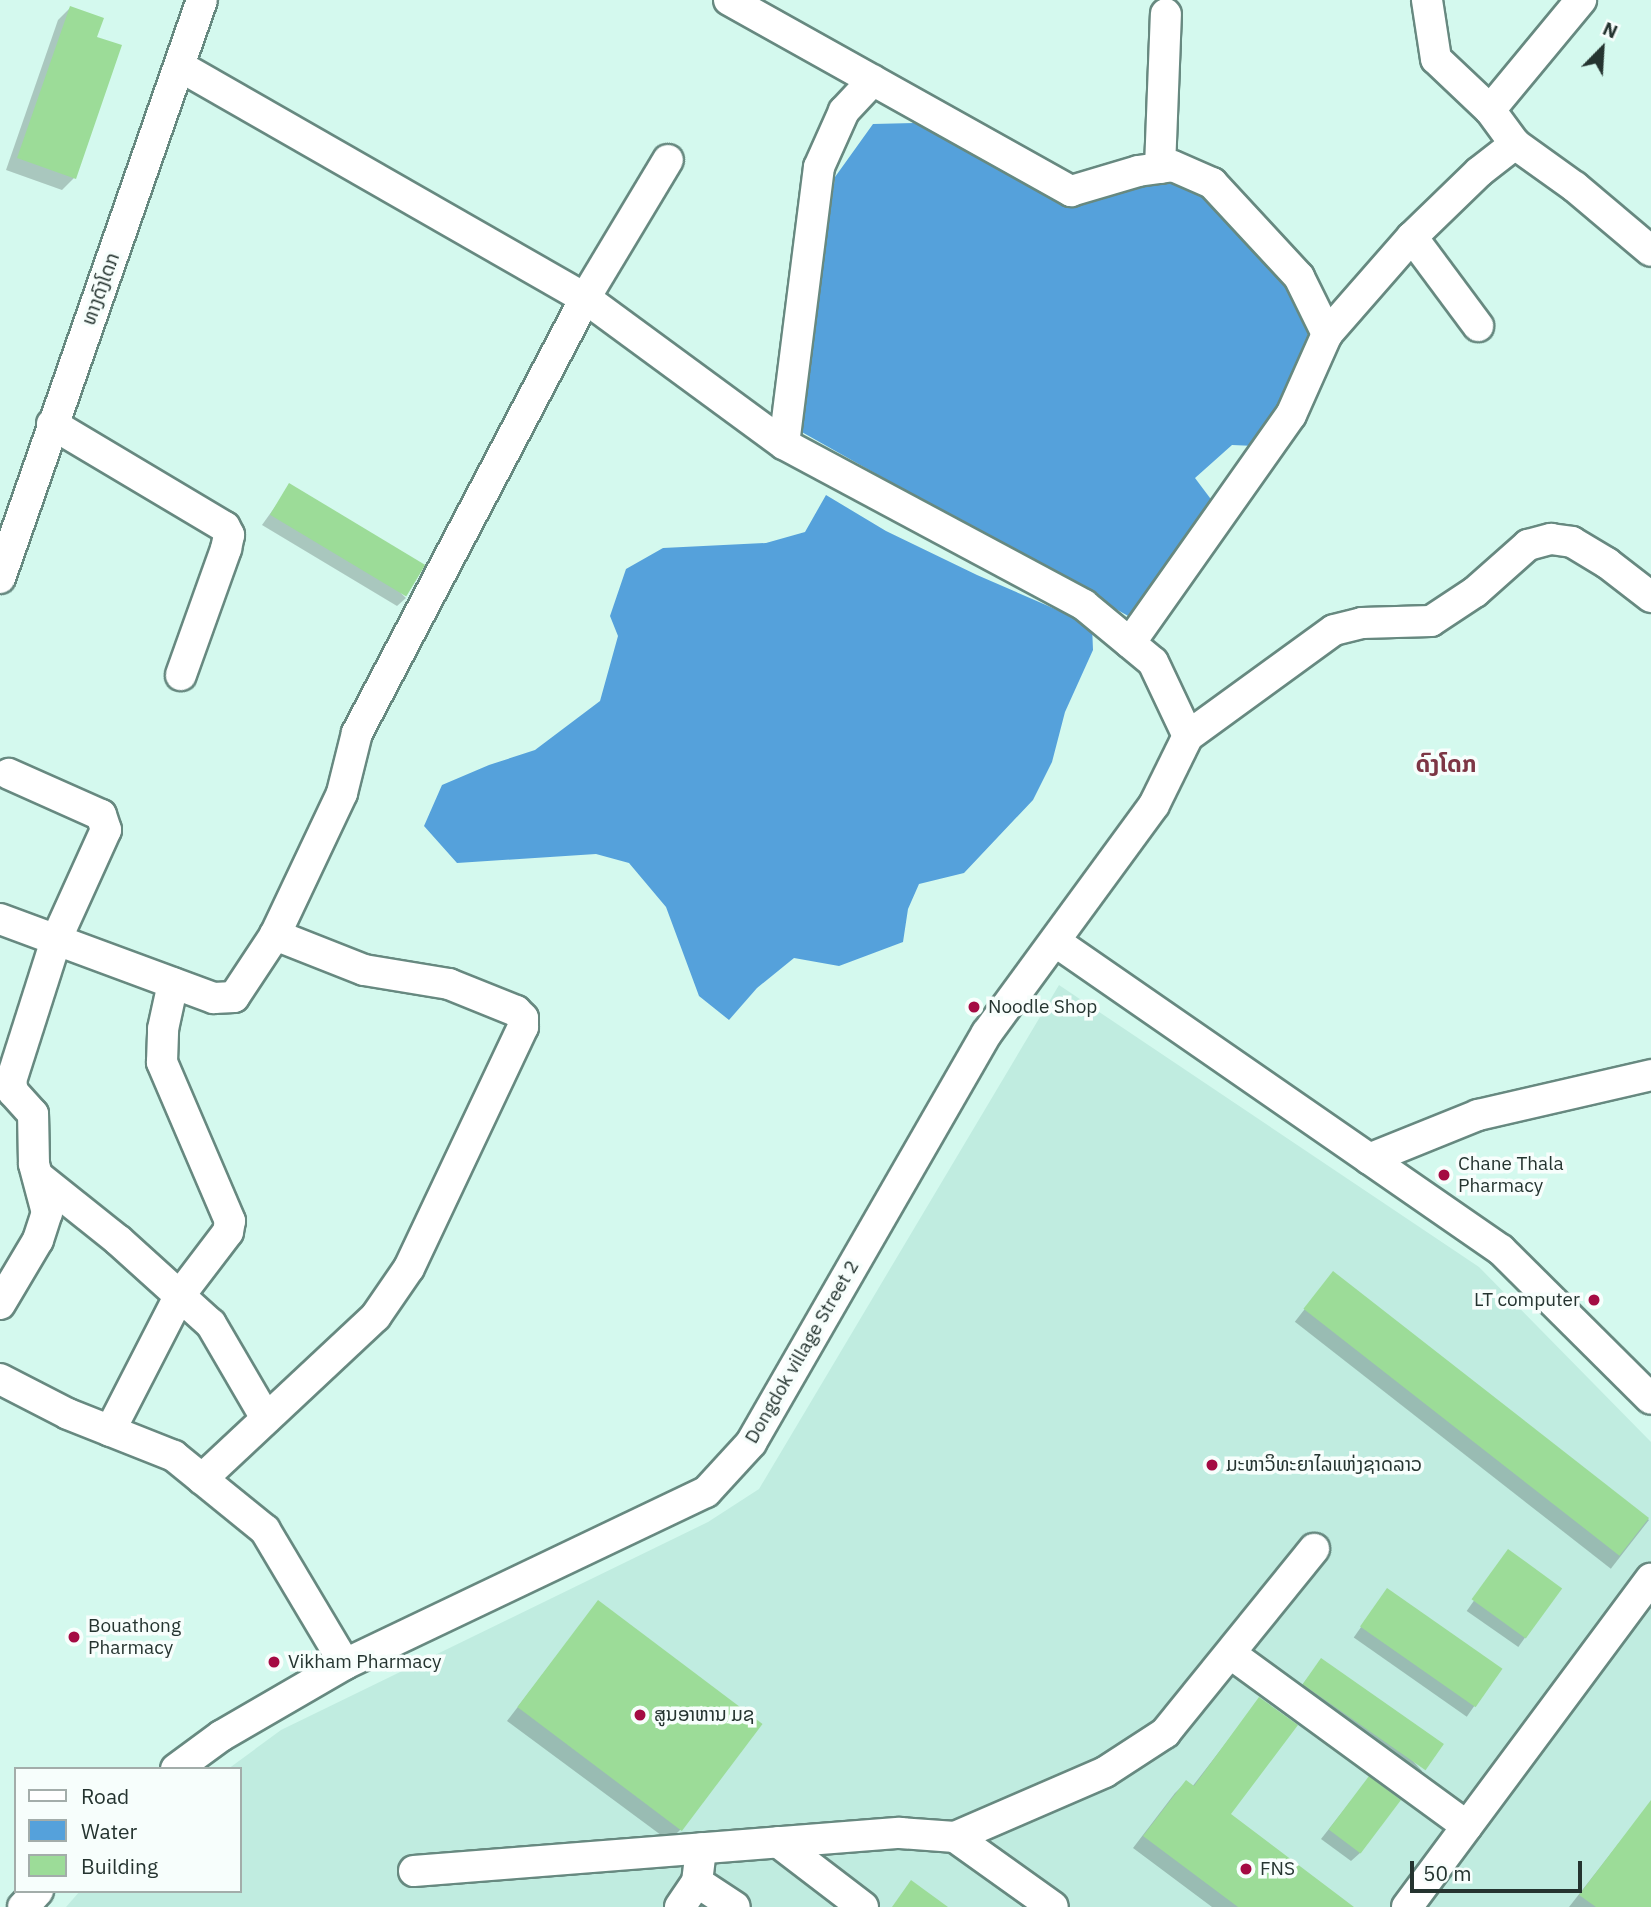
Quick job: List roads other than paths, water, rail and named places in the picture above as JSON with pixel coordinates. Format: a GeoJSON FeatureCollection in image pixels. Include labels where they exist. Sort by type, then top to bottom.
{"type":"FeatureCollection","features":[{"type":"Feature","properties":{"kind":"street","name":"ທາງດົງໂດກ"},"geometry":{"type":"LineString","coordinates":[[0,578],[52,424],[181,67],[202,0]]}},
{"type":"Feature","properties":{"kind":"street"},"geometry":{"type":"LineString","coordinates":[[729,0],[1071,191],[1138,171],[1173,166],[1212,183],[1299,277],[1326,334]]}},
{"type":"Feature","properties":{"kind":"street"},"geometry":{"type":"LineString","coordinates":[[1426,0],[1436,60],[1490,110],[1515,144],[1575,187],[1651,251]]}},
{"type":"Feature","properties":{"kind":"street"},"geometry":{"type":"LineString","coordinates":[[1490,110],[1581,0]]}},
{"type":"Feature","properties":{"kind":"street"},"geometry":{"type":"LineString","coordinates":[[1160,168],[1166,14]]}},
{"type":"Feature","properties":{"kind":"street"},"geometry":{"type":"LineString","coordinates":[[181,67],[585,298],[784,444],[1084,605],[1153,662],[1188,736],[1334,630],[1362,623],[1431,621],[1475,592],[1528,545],[1551,539],[1572,542],[1607,563],[1651,597]]}},
{"type":"Feature","properties":{"kind":"street"},"geometry":{"type":"LineString","coordinates":[[784,444],[819,167],[844,111],[873,80]]}},
{"type":"Feature","properties":{"kind":"street"},"geometry":{"type":"LineString","coordinates":[[1130,643],[1291,415],[1326,334],[1412,237],[1479,172],[1515,144]]}},
{"type":"Feature","properties":{"kind":"street"},"geometry":{"type":"LineString","coordinates":[[0,919],[214,998],[234,997],[275,935],[342,793],[357,733],[585,298],[668,160]]}},
{"type":"Feature","properties":{"kind":"street"},"geometry":{"type":"LineString","coordinates":[[1412,237],[1478,326]]}},
{"type":"Feature","properties":{"kind":"street"},"geometry":{"type":"LineString","coordinates":[[52,424],[225,527],[229,535],[226,549],[181,675]]}},
{"type":"Feature","properties":{"kind":"street","name":"Dongdok village Street 2"},"geometry":{"type":"LineString","coordinates":[[179,1767],[221,1736],[345,1664],[706,1492],[751,1443],[988,1032],[1154,805],[1188,736]]}},
{"type":"Feature","properties":{"kind":"street"},"geometry":{"type":"LineString","coordinates":[[0,1304],[45,1227],[47,1213],[34,1164],[33,1114],[13,1091],[11,1081],[56,940],[106,830],[101,815],[9,774]]}},
{"type":"Feature","properties":{"kind":"street"},"geometry":{"type":"LineString","coordinates":[[202,1479],[376,1316],[409,1268],[523,1027],[523,1018],[516,1012],[449,984],[364,970],[275,935]]}},
{"type":"Feature","properties":{"kind":"street"},"geometry":{"type":"LineString","coordinates":[[1056,942],[1501,1250],[1651,1399]]}},
{"type":"Feature","properties":{"kind":"street"},"geometry":{"type":"LineString","coordinates":[[110,1431],[180,1295],[224,1240],[230,1221],[162,1062],[163,1029],[173,983]]}},
{"type":"Feature","properties":{"kind":"street"},"geometry":{"type":"LineString","coordinates":[[1369,1159],[1478,1115],[1651,1075]]}},
{"type":"Feature","properties":{"kind":"street"},"geometry":{"type":"LineString","coordinates":[[39,1177],[211,1324],[225,1342],[266,1418]]}},
{"type":"Feature","properties":{"kind":"street"},"geometry":{"type":"LineString","coordinates":[[0,1379],[68,1414],[174,1456],[265,1530],[345,1664]]}},
{"type":"Feature","properties":{"kind":"street"},"geometry":{"type":"LineString","coordinates":[[955,1838],[1105,1772],[1164,1733],[1314,1549]]}},
{"type":"Feature","properties":{"kind":"street"},"geometry":{"type":"LineString","coordinates":[[1407,1907],[1651,1579]]}},
{"type":"Feature","properties":{"kind":"street"},"geometry":{"type":"LineString","coordinates":[[1231,1654],[1467,1826]]}},
{"type":"Feature","properties":{"kind":"street"},"geometry":{"type":"LineString","coordinates":[[414,1871],[900,1832],[955,1838],[1053,1907]]}},
{"type":"Feature","properties":{"kind":"street"},"geometry":{"type":"LineString","coordinates":[[778,1842],[863,1907]]}},
{"type":"Feature","properties":{"kind":"street"},"geometry":{"type":"LineString","coordinates":[[680,1907],[697,1882],[701,1848]]}},
{"type":"Feature","properties":{"kind":"street"},"geometry":{"type":"LineString","coordinates":[[697,1882],[735,1907]]}},
{"type":"Feature","properties":{"kind":"street"},"geometry":{"type":"LineString","coordinates":[[23,1907],[36,1893]]}},
{"type":"Feature","properties":{"kind":"water"},"geometry":{"type":"Polygon","coordinates":[[[914,123],[1069,205],[1148,180],[1195,185],[1257,244],[1310,322],[1302,368],[1255,446],[1232,445],[1195,478],[1213,502],[1130,617],[800,431],[835,177],[873,124],[914,123]]]}},
{"type":"Feature","properties":{"kind":"water"},"geometry":{"type":"Polygon","coordinates":[[[826,495],[886,531],[977,575],[1092,625],[1093,650],[1065,712],[1052,762],[1033,800],[964,873],[919,884],[908,909],[903,942],[839,966],[794,958],[757,988],[729,1020],[699,996],[666,907],[629,863],[596,854],[457,863],[424,826],[442,785],[489,765],[535,750],[600,701],[618,636],[610,616],[626,569],[663,548],[766,543],[805,532],[826,495]]]}},
{"type":"Feature","properties":{"kind":"place","name":"Noodle Shop"},"geometry":{"type":"Point","coordinates":[974,1007]}},
{"type":"Feature","properties":{"kind":"place","name":"Chane Thala Pharmacy"},"geometry":{"type":"Point","coordinates":[1444,1175]}},
{"type":"Feature","properties":{"kind":"place","name":"LT computer"},"geometry":{"type":"Point","coordinates":[1594,1300]}},
{"type":"Feature","properties":{"kind":"place","name":"ມະຫາວິທະຍາໄລແຫ່ງຊາດລາວ"},"geometry":{"type":"Point","coordinates":[1212,1465]}},
{"type":"Feature","properties":{"kind":"place","name":"Bouathong Pharmacy"},"geometry":{"type":"Point","coordinates":[74,1637]}},
{"type":"Feature","properties":{"kind":"place","name":"Vikham Pharmacy"},"geometry":{"type":"Point","coordinates":[274,1662]}},
{"type":"Feature","properties":{"kind":"place","name":"ສູນອາຫານ ມຊ"},"geometry":{"type":"Point","coordinates":[640,1715]}},
{"type":"Feature","properties":{"kind":"place","name":"FNS"},"geometry":{"type":"Point","coordinates":[1246,1869]}},
{"type":"Feature","properties":{"kind":"district","name":"ດົງໂດກ"},"geometry":{"type":"Point","coordinates":[1446,763]}}]}
